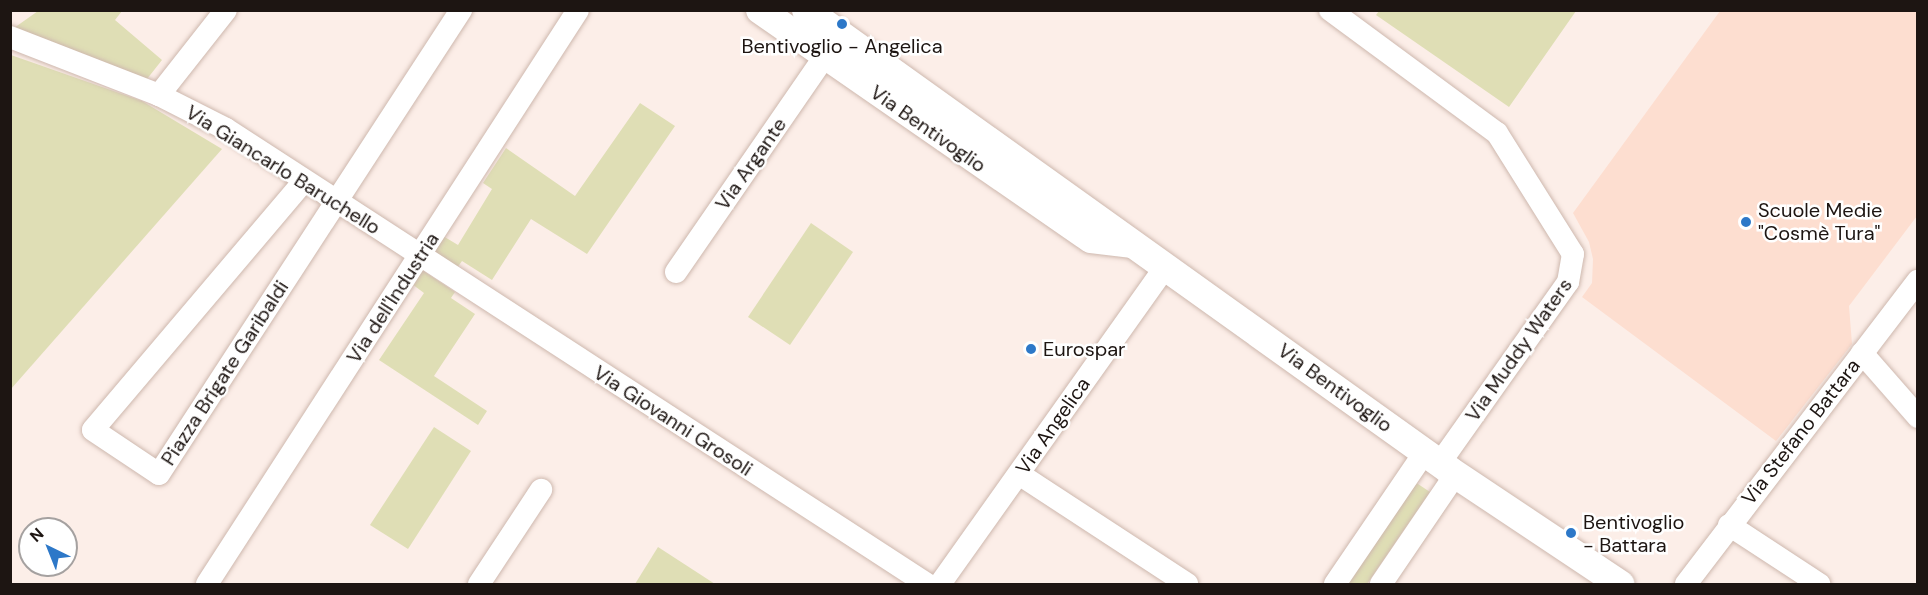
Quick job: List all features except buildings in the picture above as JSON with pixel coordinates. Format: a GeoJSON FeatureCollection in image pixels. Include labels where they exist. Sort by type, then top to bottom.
{"type":"FeatureCollection","features":[{"type":"Feature","properties":{"kind":"street"},"geometry":{"type":"LineString","coordinates":[[159,95],[226,10]]}},
{"type":"Feature","properties":{"kind":"street"},"geometry":{"type":"LineString","coordinates":[[336,202],[461,10]]}},
{"type":"Feature","properties":{"kind":"street","name":"Via dell'Industria"},"geometry":{"type":"LineString","coordinates":[[213,582],[578,10]]}},
{"type":"Feature","properties":{"kind":"street","name":"Via Bentivoglio"},"geometry":{"type":"LineString","coordinates":[[760,10],[1005,183],[1091,239],[1134,244]]}},
{"type":"Feature","properties":{"kind":"street","name":"Via Bentivoglio"},"geometry":{"type":"LineString","coordinates":[[806,10],[1439,464],[1535,531],[1620,585]]}},
{"type":"Feature","properties":{"kind":"street","name":"Via Muddy Waters"},"geometry":{"type":"LineString","coordinates":[[1330,10],[1497,133],[1573,254],[1568,282],[1439,464]]}},
{"type":"Feature","properties":{"kind":"street","name":"Via Giancarlo Baruchello"},"geometry":{"type":"LineString","coordinates":[[10,37],[159,95],[226,129],[419,257]]}},
{"type":"Feature","properties":{"kind":"street","name":"Via Argante"},"geometry":{"type":"LineString","coordinates":[[676,272],[825,56]]}},
{"type":"Feature","properties":{"kind":"street"},"geometry":{"type":"LineString","coordinates":[[1004,151],[1005,183],[1031,170]]}},
{"type":"Feature","properties":{"kind":"street","name":"Piazza Brigate Garibaldi"},"geometry":{"type":"LineString","coordinates":[[304,181],[93,430],[159,474],[336,202]]}},
{"type":"Feature","properties":{"kind":"street","name":"Via Giovanni Grosoli"},"geometry":{"type":"LineString","coordinates":[[419,257],[927,585]]}},
{"type":"Feature","properties":{"kind":"street","name":"Via Angelica"},"geometry":{"type":"LineString","coordinates":[[940,585],[1165,267]]}},
{"type":"Feature","properties":{"kind":"street","name":"Via Stefano Battara"},"geometry":{"type":"LineString","coordinates":[[1686,585],[1729,525],[1917,281]]}},
{"type":"Feature","properties":{"kind":"street"},"geometry":{"type":"LineString","coordinates":[[1862,353],[1917,417]]}},
{"type":"Feature","properties":{"kind":"street"},"geometry":{"type":"LineString","coordinates":[[1335,585],[1439,464]]}},
{"type":"Feature","properties":{"kind":"street"},"geometry":{"type":"LineString","coordinates":[[1381,585],[1439,464]]}},
{"type":"Feature","properties":{"kind":"street"},"geometry":{"type":"LineString","coordinates":[[1018,474],[1187,585]]}},
{"type":"Feature","properties":{"kind":"street"},"geometry":{"type":"LineString","coordinates":[[479,585],[541,490]]}},
{"type":"Feature","properties":{"kind":"street"},"geometry":{"type":"LineString","coordinates":[[1729,525],[1819,585]]}},
{"type":"Feature","properties":{"kind":"street","name":"Via Bentivoglio"},"geometry":{"type":"LineString","coordinates":[[1535,531],[1592,585]]}},
{"type":"Feature","properties":{"kind":"shaded area","name":"Scuole Medie \"Cosmè Tura\""},"geometry":{"type":"Polygon","coordinates":[[[1720,11],[1917,11],[1917,216],[1849,306],[1852,344],[1776,441],[1582,297],[1592,283],[1593,259],[1589,242],[1573,213],[1720,11]]]}},
{"type":"Feature","properties":{"kind":"green space"},"geometry":{"type":"Polygon","coordinates":[[[38,11],[122,11],[115,20],[162,60],[147,79],[14,28],[38,11]]]}},
{"type":"Feature","properties":{"kind":"green space"},"geometry":{"type":"Polygon","coordinates":[[[1379,11],[1576,11],[1509,107],[1376,15],[1379,11]]]}},
{"type":"Feature","properties":{"kind":"green space"},"geometry":{"type":"Polygon","coordinates":[[[11,55],[142,101],[222,149],[11,389],[11,55]]]}},
{"type":"Feature","properties":{"kind":"green space"},"geometry":{"type":"Polygon","coordinates":[[[640,103],[675,126],[587,254],[531,219],[492,280],[462,261],[457,268],[432,253],[443,236],[458,245],[492,189],[483,183],[506,148],[575,196],[640,103]]]}},
{"type":"Feature","properties":{"kind":"green space"},"geometry":{"type":"Polygon","coordinates":[[[811,223],[853,252],[790,345],[748,317],[811,223]]]}},
{"type":"Feature","properties":{"kind":"green space"},"geometry":{"type":"Polygon","coordinates":[[[422,270],[455,292],[451,298],[475,314],[434,376],[487,411],[478,425],[379,360],[424,293],[412,284],[422,270]]]}},
{"type":"Feature","properties":{"kind":"green space"},"geometry":{"type":"Polygon","coordinates":[[[434,427],[471,451],[408,549],[370,525],[434,427]]]}},
{"type":"Feature","properties":{"kind":"green space"},"geometry":{"type":"Polygon","coordinates":[[[1415,482],[1430,492],[1367,584],[1346,584],[1415,482]]]}},
{"type":"Feature","properties":{"kind":"green space"},"geometry":{"type":"Polygon","coordinates":[[[658,547],[715,584],[635,584],[658,547]]]}},
{"type":"Feature","properties":{"kind":"place","name":"Bentivoglio - Angelica"},"geometry":{"type":"Point","coordinates":[842,24]}},
{"type":"Feature","properties":{"kind":"place","name":"Scuole Medie \"Cosmè Tura\""},"geometry":{"type":"Point","coordinates":[1746,222]}},
{"type":"Feature","properties":{"kind":"place","name":"Eurospar"},"geometry":{"type":"Point","coordinates":[1031,349]}},
{"type":"Feature","properties":{"kind":"place","name":"Bentivoglio - Battara"},"geometry":{"type":"Point","coordinates":[1571,533]}}]}
